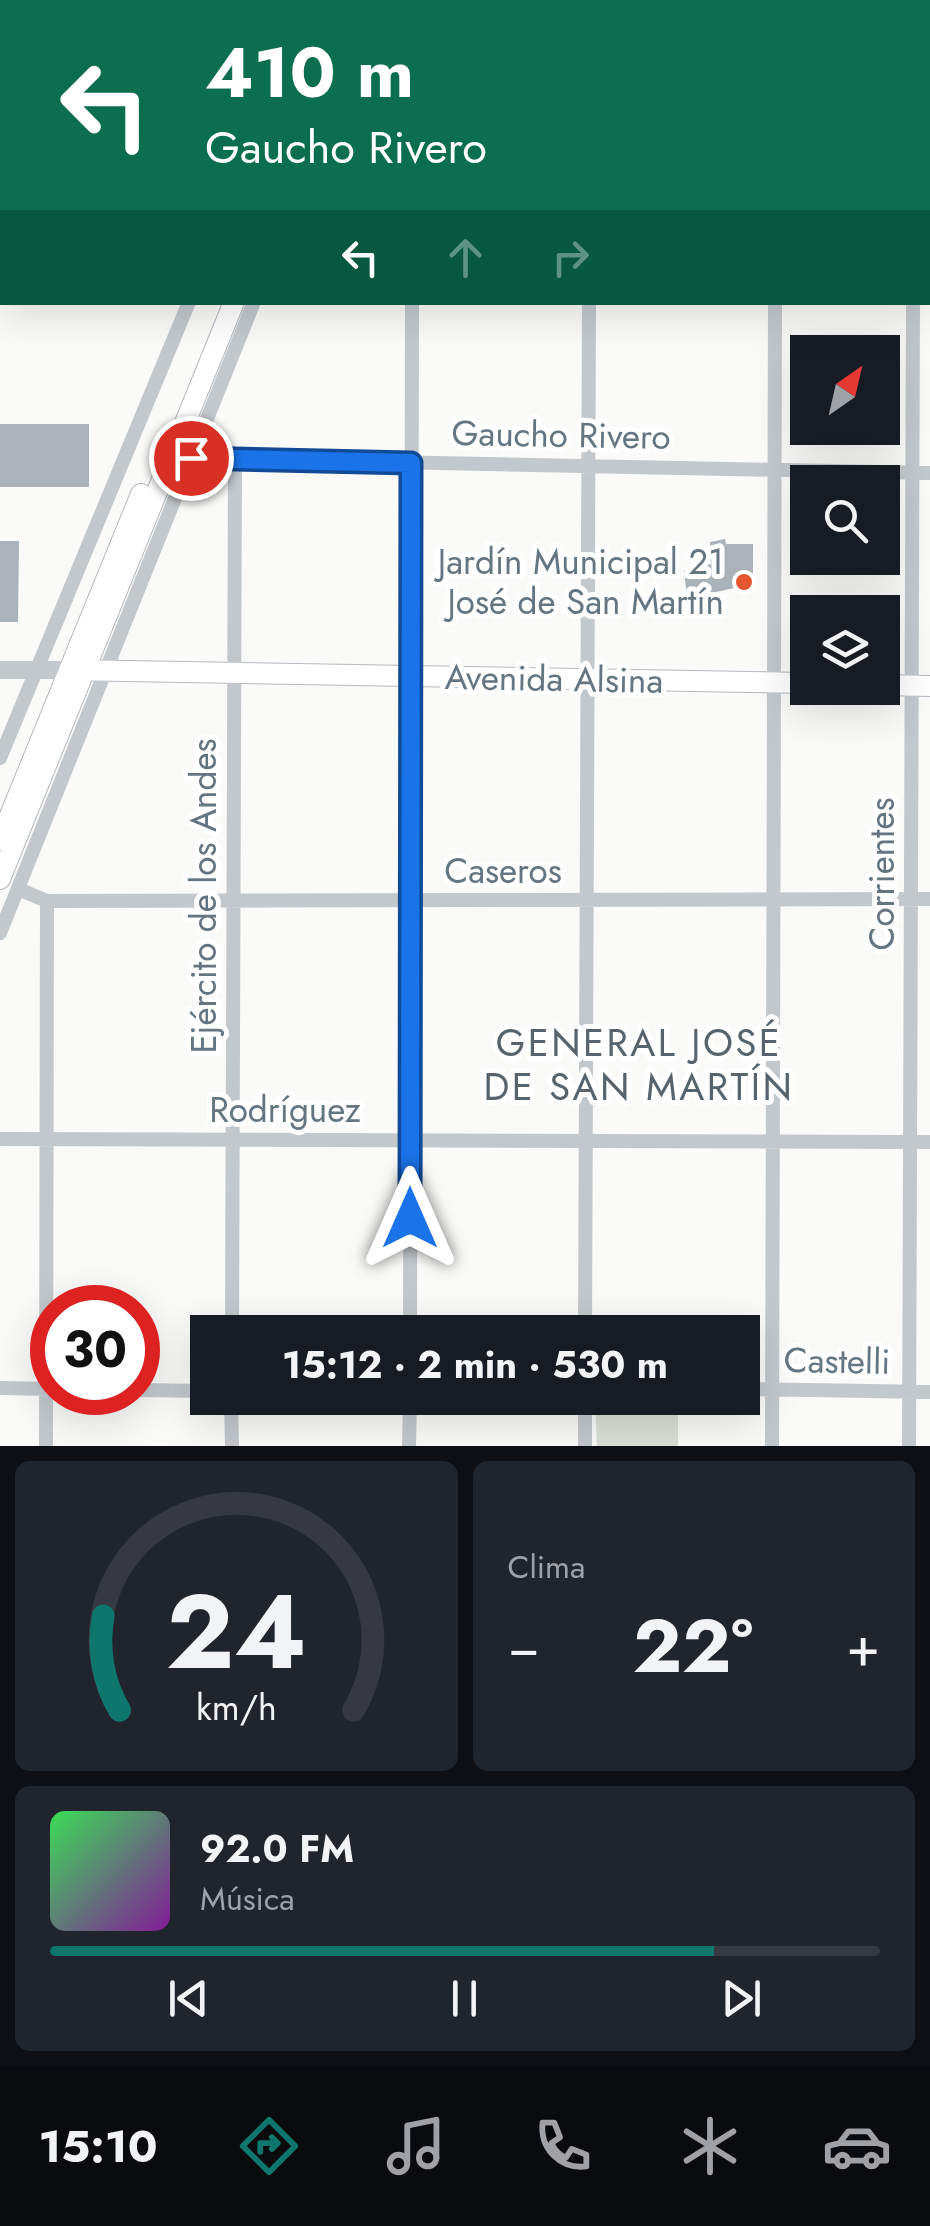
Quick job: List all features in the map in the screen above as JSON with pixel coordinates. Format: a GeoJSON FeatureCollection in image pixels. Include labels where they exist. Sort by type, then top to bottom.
{"type":"FeatureCollection","features":[{"type":"Feature","properties":{"kind":"main road"},"geometry":{"type":"LineString","coordinates":[[0,840],[89,670],[218,305]]}},
{"type":"Feature","properties":{"kind":"main road"},"geometry":{"type":"LineString","coordinates":[[9,884],[233,305]]}},
{"type":"Feature","properties":{"kind":"main road","name":"Avenida Alsina"},"geometry":{"type":"LineString","coordinates":[[89,670],[790,682]]}},
{"type":"Feature","properties":{"kind":"street"},"geometry":{"type":"LineString","coordinates":[[0,758],[188,305]]}},
{"type":"Feature","properties":{"kind":"street"},"geometry":{"type":"LineString","coordinates":[[89,670],[191,458],[253,305]]}},
{"type":"Feature","properties":{"kind":"street"},"geometry":{"type":"LineString","coordinates":[[410,1315],[412,305]]}},
{"type":"Feature","properties":{"kind":"street"},"geometry":{"type":"LineString","coordinates":[[584,1315],[589,305]]}},
{"type":"Feature","properties":{"kind":"street"},"geometry":{"type":"LineString","coordinates":[[772,1446],[776,305]]}},
{"type":"Feature","properties":{"kind":"street","name":"Corrientes"},"geometry":{"type":"LineString","coordinates":[[910,1446],[912,899],[921,686],[912,305]]}},
{"type":"Feature","properties":{"kind":"street","name":"Gaucho Rivero"},"geometry":{"type":"LineString","coordinates":[[191,458],[930,473]]}},
{"type":"Feature","properties":{"kind":"street","name":"Ejército de los Andes"},"geometry":{"type":"LineString","coordinates":[[232,1315],[235,460]]}},
{"type":"Feature","properties":{"kind":"street","name":"Avenida Alsina"},"geometry":{"type":"LineString","coordinates":[[0,670],[89,670]]}},
{"type":"Feature","properties":{"kind":"street"},"geometry":{"type":"LineString","coordinates":[[0,933],[9,884]]}},
{"type":"Feature","properties":{"kind":"street","name":"Caseros"},"geometry":{"type":"LineString","coordinates":[[9,884],[47,901],[930,899]]}},
{"type":"Feature","properties":{"kind":"street"},"geometry":{"type":"LineString","coordinates":[[47,901],[50,1285]]}},
{"type":"Feature","properties":{"kind":"street","name":"Rodríguez"},"geometry":{"type":"LineString","coordinates":[[0,1139],[930,1142]]}},
{"type":"Feature","properties":{"kind":"street"},"geometry":{"type":"LineString","coordinates":[[0,1388],[30,1389]]}},
{"type":"Feature","properties":{"kind":"street"},"geometry":{"type":"LineString","coordinates":[[160,1390],[190,1390]]}},
{"type":"Feature","properties":{"kind":"street","name":"Castelli"},"geometry":{"type":"LineString","coordinates":[[760,1390],[930,1392]]}},
{"type":"Feature","properties":{"kind":"street"},"geometry":{"type":"LineString","coordinates":[[46,1446],[48,1415]]}},
{"type":"Feature","properties":{"kind":"street"},"geometry":{"type":"LineString","coordinates":[[232,1415],[232,1446]]}},
{"type":"Feature","properties":{"kind":"street"},"geometry":{"type":"LineString","coordinates":[[409,1446],[410,1415]]}},
{"type":"Feature","properties":{"kind":"street"},"geometry":{"type":"LineString","coordinates":[[584,1415],[585,1446]]}},
{"type":"Feature","properties":{"kind":"shaded area"},"geometry":{"type":"Polygon","coordinates":[[[596,1415],[678,1415],[678,1446],[597,1446],[596,1415]]]}},
{"type":"Feature","properties":{"kind":"building"},"geometry":{"type":"Polygon","coordinates":[[[0,424],[89,424],[89,487],[0,487],[0,424]]]}},
{"type":"Feature","properties":{"kind":"building"},"geometry":{"type":"Polygon","coordinates":[[[725,539],[726,544],[753,544],[753,584],[702,595],[705,606],[688,605],[684,571],[711,564],[710,542],[725,539]]]}},
{"type":"Feature","properties":{"kind":"building"},"geometry":{"type":"Polygon","coordinates":[[[0,541],[19,541],[18,622],[0,622],[0,541]]]}},
{"type":"Feature","properties":{"kind":"place","name":"Jardín Municipal 21 José de San Martín"},"geometry":{"type":"Point","coordinates":[744,582]}},
{"type":"Feature","properties":{"kind":"district","name":"GENERAL JOSÉ DE SAN MARTÍN"},"geometry":{"type":"Point","coordinates":[639,1064]}},
{"type":"Feature","properties":{"kind":"route"},"geometry":{"type":"LineString","coordinates":[[191,458],[411,463],[410,1218]]}}]}
